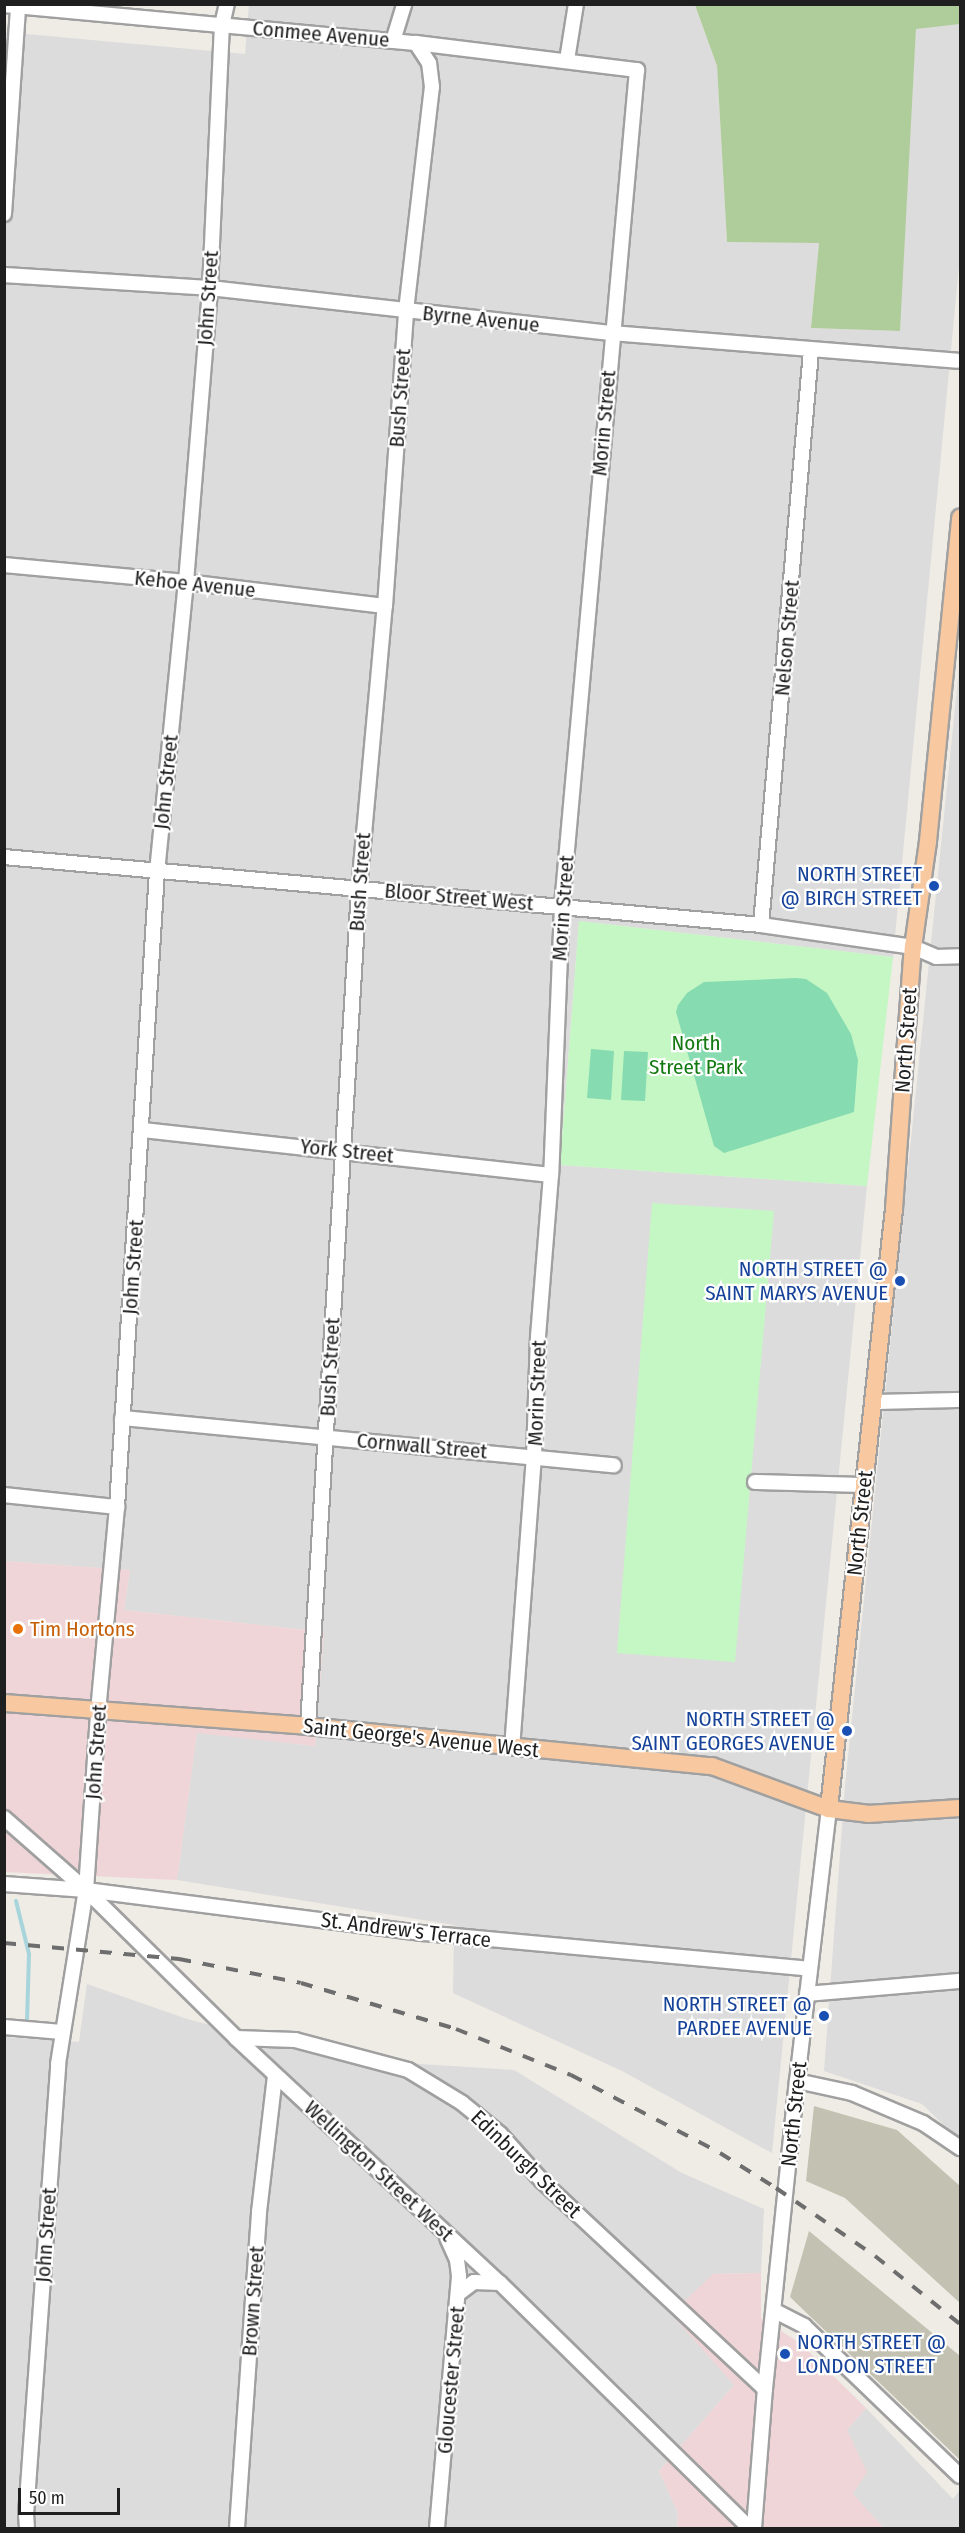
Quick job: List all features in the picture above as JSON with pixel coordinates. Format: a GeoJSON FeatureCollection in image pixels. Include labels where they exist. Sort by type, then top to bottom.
{"type":"FeatureCollection","features":[{"type":"Feature","properties":{"kind":"main road","name":"North Street"},"geometry":{"type":"LineString","coordinates":[[829,1809],[894,1209],[913,947],[928,841],[960,519]]}},
{"type":"Feature","properties":{"kind":"main road","name":"Saint George's Avenue West"},"geometry":{"type":"LineString","coordinates":[[4,1703],[98,1712],[308,1726],[712,1766],[829,1809],[868,1815],[960,1808]]}},
{"type":"Feature","properties":{"kind":"street","name":"John Street"},"geometry":{"type":"LineString","coordinates":[[27,2529],[26,2515],[62,2032],[86,1890],[98,1712],[117,1507],[158,872],[186,582],[210,288],[222,25],[227,4]]}},
{"type":"Feature","properties":{"kind":"street"},"geometry":{"type":"LineString","coordinates":[[393,41],[404,4]]}},
{"type":"Feature","properties":{"kind":"street"},"geometry":{"type":"LineString","coordinates":[[567,60],[576,4]]}},
{"type":"Feature","properties":{"kind":"street","name":"Conmee Avenue"},"geometry":{"type":"LineString","coordinates":[[11,5],[416,43],[637,70]]}},
{"type":"Feature","properties":{"kind":"street"},"geometry":{"type":"LineString","coordinates":[[4,214],[11,5]]}},
{"type":"Feature","properties":{"kind":"street","name":"Bush Street"},"geometry":{"type":"LineString","coordinates":[[308,1726],[359,889],[386,606],[406,311],[432,87],[429,63],[416,43]]}},
{"type":"Feature","properties":{"kind":"street","name":"Morin Street"},"geometry":{"type":"LineString","coordinates":[[512,1747],[534,1456],[538,1336],[551,1175],[561,906],[637,70]]}},
{"type":"Feature","properties":{"kind":"street","name":"Byrne Avenue"},"geometry":{"type":"LineString","coordinates":[[4,275],[210,288],[612,333],[811,351],[957,361]]}},
{"type":"Feature","properties":{"kind":"street","name":"Nelson Street"},"geometry":{"type":"LineString","coordinates":[[761,925],[811,351]]}},
{"type":"Feature","properties":{"kind":"street","name":"Kehoe Avenue"},"geometry":{"type":"LineString","coordinates":[[4,565],[186,582],[386,606]]}},
{"type":"Feature","properties":{"kind":"street","name":"Bloor Street West"},"geometry":{"type":"LineString","coordinates":[[4,857],[761,925],[913,947],[936,957],[960,956]]}},
{"type":"Feature","properties":{"kind":"street","name":"York Street"},"geometry":{"type":"LineString","coordinates":[[142,1130],[551,1175]]}},
{"type":"Feature","properties":{"kind":"street"},"geometry":{"type":"LineString","coordinates":[[873,1402],[960,1400]]}},
{"type":"Feature","properties":{"kind":"street","name":"Cornwall Street"},"geometry":{"type":"LineString","coordinates":[[122,1418],[614,1465]]}},
{"type":"Feature","properties":{"kind":"street"},"geometry":{"type":"LineString","coordinates":[[755,1482],[864,1485]]}},
{"type":"Feature","properties":{"kind":"street"},"geometry":{"type":"LineString","coordinates":[[4,1495],[117,1507]]}},
{"type":"Feature","properties":{"kind":"street","name":"North Street"},"geometry":{"type":"LineString","coordinates":[[754,2529],[765,2389],[775,2311],[797,2080],[829,1809]]}},
{"type":"Feature","properties":{"kind":"street","name":"Wellington Street West"},"geometry":{"type":"LineString","coordinates":[[4,1818],[86,1890],[236,2038],[500,2283],[749,2529]]}},
{"type":"Feature","properties":{"kind":"street","name":"St. Andrew's Terrace"},"geometry":{"type":"LineString","coordinates":[[4,1884],[86,1890],[424,1934],[809,1968]]}},
{"type":"Feature","properties":{"kind":"street"},"geometry":{"type":"LineString","coordinates":[[124,1928],[120,1908],[126,1895]]}},
{"type":"Feature","properties":{"kind":"street"},"geometry":{"type":"LineString","coordinates":[[807,1994],[960,1981]]}},
{"type":"Feature","properties":{"kind":"street"},"geometry":{"type":"LineString","coordinates":[[4,2027],[62,2032]]}},
{"type":"Feature","properties":{"kind":"street","name":"Edinburgh Street"},"geometry":{"type":"LineString","coordinates":[[236,2038],[295,2040],[408,2070],[462,2103],[500,2134],[542,2181],[765,2389]]}},
{"type":"Feature","properties":{"kind":"street","name":"Brown Street"},"geometry":{"type":"LineString","coordinates":[[237,2529],[259,2212],[275,2075]]}},
{"type":"Feature","properties":{"kind":"street"},"geometry":{"type":"LineString","coordinates":[[797,2080],[852,2093],[923,2123],[960,2148]]}},
{"type":"Feature","properties":{"kind":"street","name":"Gloucester Street"},"geometry":{"type":"LineString","coordinates":[[437,2529],[458,2294],[457,2260],[445,2233]]}},
{"type":"Feature","properties":{"kind":"street"},"geometry":{"type":"LineString","coordinates":[[458,2294],[474,2282],[500,2283]]}},
{"type":"Feature","properties":{"kind":"street"},"geometry":{"type":"LineString","coordinates":[[775,2311],[804,2326],[960,2476]]}},
{"type":"Feature","properties":{"kind":"shaded area"},"geometry":{"type":"Polygon","coordinates":[[[249,5],[695,5],[717,66],[727,242],[819,243],[811,328],[899,331],[916,28],[960,24],[960,256],[893,957],[579,921],[560,1165],[867,1186],[772,2153],[622,2071],[453,1993],[454,1925],[177,1880],[197,1732],[315,1746],[324,1632],[124,1610],[130,1570],[5,1561],[4,32],[245,54],[249,5]]]}},
{"type":"Feature","properties":{"kind":"shaded area"},"geometry":{"type":"Polygon","coordinates":[[[960,659],[960,2141],[922,2104],[824,2071],[845,1786],[960,659]]]}},
{"type":"Feature","properties":{"kind":"shaded area"},"geometry":{"type":"Polygon","coordinates":[[[5,1561],[130,1570],[124,1610],[324,1632],[315,1746],[197,1733],[177,1880],[5,1872],[5,1561]]]}},
{"type":"Feature","properties":{"kind":"shaded area"},"geometry":{"type":"Polygon","coordinates":[[[87,1984],[187,2019],[342,2059],[514,2070],[682,2173],[764,2209],[761,2273],[713,2274],[734,2385],[659,2471],[678,2513],[677,2528],[5,2528],[4,2037],[79,2042],[87,1984]]]}},
{"type":"Feature","properties":{"kind":"shaded area"},"geometry":{"type":"Polygon","coordinates":[[[814,2106],[897,2130],[960,2186],[960,2303],[845,2198],[806,2181],[814,2106]]]}},
{"type":"Feature","properties":{"kind":"shaded area"},"geometry":{"type":"Polygon","coordinates":[[[809,2231],[960,2356],[960,2460],[790,2297],[809,2231]]]}},
{"type":"Feature","properties":{"kind":"shaded area"},"geometry":{"type":"Polygon","coordinates":[[[761,2273],[761,2318],[800,2343],[866,2408],[847,2430],[867,2472],[853,2494],[884,2528],[677,2528],[678,2513],[659,2471],[734,2385],[671,2314],[713,2274],[761,2273]]]}},
{"type":"Feature","properties":{"kind":"shaded area"},"geometry":{"type":"Polygon","coordinates":[[[866,2408],[953,2499],[960,2490],[960,2528],[884,2528],[852,2494],[847,2430],[866,2408]]]}},
{"type":"Feature","properties":{"kind":"green space"},"geometry":{"type":"Polygon","coordinates":[[[695,5],[960,5],[960,24],[916,29],[900,331],[811,328],[819,243],[727,242],[717,66],[695,5]]]}},
{"type":"Feature","properties":{"kind":"green space","name":"North Street Park"},"geometry":{"type":"Polygon","coordinates":[[[579,921],[893,957],[867,1186],[560,1165],[579,921]]]}},
{"type":"Feature","properties":{"kind":"green space"},"geometry":{"type":"Polygon","coordinates":[[[806,979],[827,993],[851,1034],[858,1060],[854,1112],[724,1153],[714,1146],[676,1012],[678,1005],[687,993],[704,982],[806,979]]]}},
{"type":"Feature","properties":{"kind":"green space"},"geometry":{"type":"Polygon","coordinates":[[[591,1049],[614,1051],[611,1100],[587,1098],[591,1049]]]}},
{"type":"Feature","properties":{"kind":"green space"},"geometry":{"type":"Polygon","coordinates":[[[624,1051],[648,1052],[645,1101],[621,1100],[624,1051]]]}},
{"type":"Feature","properties":{"kind":"green space"},"geometry":{"type":"Polygon","coordinates":[[[652,1203],[774,1211],[735,1662],[617,1653],[652,1203]]]}},
{"type":"Feature","properties":{"kind":"waterway"},"geometry":{"type":"LineString","coordinates":[[16,1901],[29,1954],[27,2021]]}},
{"type":"Feature","properties":{"kind":"railway"},"geometry":{"type":"LineString","coordinates":[[4,1943],[179,1959],[301,1983],[456,2029],[571,2075],[720,2153],[776,2188],[875,2256],[960,2324]]}},
{"type":"Feature","properties":{"kind":"place","name":"NORTH STREET @ BIRCH STREET"},"geometry":{"type":"Point","coordinates":[934,886]}},
{"type":"Feature","properties":{"kind":"place","name":"NORTH STREET @ SAINT MARYS AVENUE"},"geometry":{"type":"Point","coordinates":[900,1281]}},
{"type":"Feature","properties":{"kind":"place","name":"Tim Hortons"},"geometry":{"type":"Point","coordinates":[18,1629]}},
{"type":"Feature","properties":{"kind":"place","name":"NORTH STREET @ SAINT GEORGES AVENUE"},"geometry":{"type":"Point","coordinates":[847,1731]}},
{"type":"Feature","properties":{"kind":"place","name":"NORTH STREET @ PARDEE AVENUE"},"geometry":{"type":"Point","coordinates":[824,2016]}},
{"type":"Feature","properties":{"kind":"place","name":"NORTH STREET @ LONDON STREET"},"geometry":{"type":"Point","coordinates":[785,2354]}}]}
